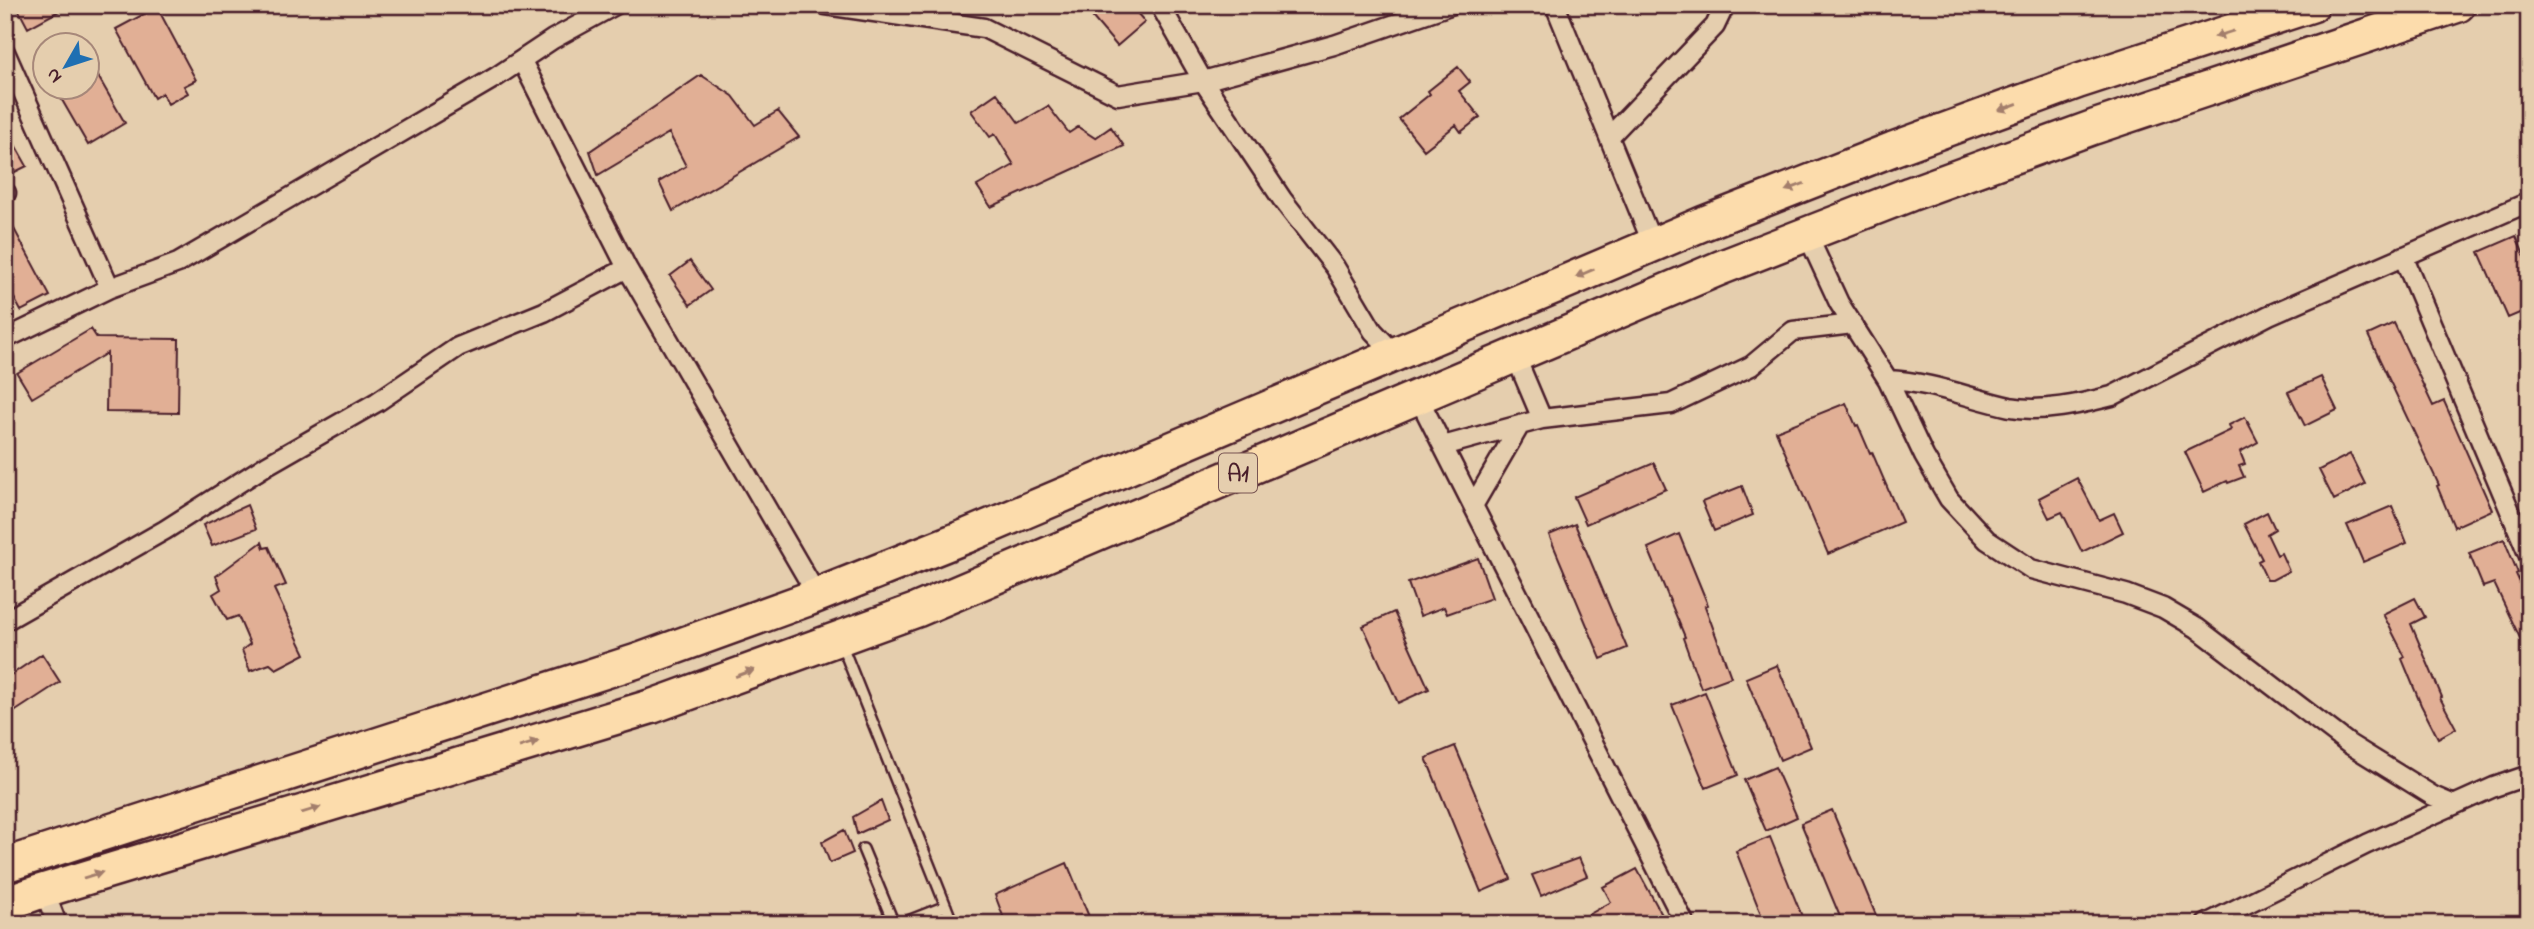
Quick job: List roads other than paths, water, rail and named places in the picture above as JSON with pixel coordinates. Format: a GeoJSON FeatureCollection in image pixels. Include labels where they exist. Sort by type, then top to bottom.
{"type":"FeatureCollection","features":[{"type":"Feature","properties":{"kind":"highway","name":"A1"},"geometry":{"type":"LineString","coordinates":[[5,866],[638,661],[817,595],[897,564],[1508,305],[1867,159],[2079,81],[2312,5]]}},
{"type":"Feature","properties":{"kind":"highway","name":"A1"},"geometry":{"type":"LineString","coordinates":[[5,904],[653,706],[839,639],[917,610],[1521,352],[1807,234],[2094,127],[2458,5]]}},
{"type":"Feature","properties":{"kind":"highway"},"geometry":{"type":"LineString","coordinates":[[1508,305],[1521,352]]}},
{"type":"Feature","properties":{"kind":"highway"},"geometry":{"type":"LineString","coordinates":[[897,564],[917,610]]}},
{"type":"Feature","properties":{"kind":"street"},"geometry":{"type":"LineString","coordinates":[[5,339],[110,288],[178,262],[522,61],[553,39],[615,5]]}},
{"type":"Feature","properties":{"kind":"street"},"geometry":{"type":"LineString","coordinates":[[826,5],[984,28],[1118,94],[1203,81],[1334,45],[1450,5]]}},
{"type":"Feature","properties":{"kind":"street"},"geometry":{"type":"LineString","coordinates":[[1160,5],[1203,81],[1282,199],[1335,267],[1373,331],[1395,354]]}},
{"type":"Feature","properties":{"kind":"street"},"geometry":{"type":"LineString","coordinates":[[1555,5],[1653,245]]}},
{"type":"Feature","properties":{"kind":"street"},"geometry":{"type":"LineString","coordinates":[[1609,137],[1715,26],[1725,5]]}},
{"type":"Feature","properties":{"kind":"street"},"geometry":{"type":"LineString","coordinates":[[5,52],[110,288]]}},
{"type":"Feature","properties":{"kind":"street"},"geometry":{"type":"LineString","coordinates":[[522,61],[627,268],[817,595]]}},
{"type":"Feature","properties":{"kind":"street"},"geometry":{"type":"LineString","coordinates":[[1888,380],[1914,382],[2012,407],[2040,409],[2090,402],[2127,390],[2269,315],[2529,202]]}},
{"type":"Feature","properties":{"kind":"street"},"geometry":{"type":"LineString","coordinates":[[1807,234],[1839,303],[1888,380],[1924,456],[1949,499],[1970,523],[1997,547],[2031,569],[2126,594],[2163,608],[2186,621],[2349,744],[2433,796],[2454,805]]}},
{"type":"Feature","properties":{"kind":"street"},"geometry":{"type":"LineString","coordinates":[[2403,256],[2529,556]]}},
{"type":"Feature","properties":{"kind":"street"},"geometry":{"type":"LineString","coordinates":[[5,621],[143,543],[267,465],[377,402],[458,347],[544,312],[627,268]]}},
{"type":"Feature","properties":{"kind":"street"},"geometry":{"type":"LineString","coordinates":[[1443,446],[1542,419],[1671,404],[1751,366],[1793,331],[1853,324]]}},
{"type":"Feature","properties":{"kind":"street"},"geometry":{"type":"LineString","coordinates":[[1521,352],[1542,419]]}},
{"type":"Feature","properties":{"kind":"street"},"geometry":{"type":"LineString","coordinates":[[1418,397],[1685,924]]}},
{"type":"Feature","properties":{"kind":"street"},"geometry":{"type":"LineString","coordinates":[[1473,506],[1520,425]]}},
{"type":"Feature","properties":{"kind":"street"},"geometry":{"type":"LineString","coordinates":[[2206,924],[2367,844],[2498,785],[2529,775]]}},
{"type":"Feature","properties":{"kind":"street"},"geometry":{"type":"LineString","coordinates":[[44,890],[57,924]]}},
{"type":"Feature","properties":{"kind":"lane"},"geometry":{"type":"LineString","coordinates":[[839,639],[953,924]]}},
{"type":"Feature","properties":{"kind":"lane"},"geometry":{"type":"LineString","coordinates":[[863,849],[894,924]]}},
{"type":"Feature","properties":{"kind":"lane"},"geometry":{"type":"LineString","coordinates":[[900,924],[946,906]]}}]}
